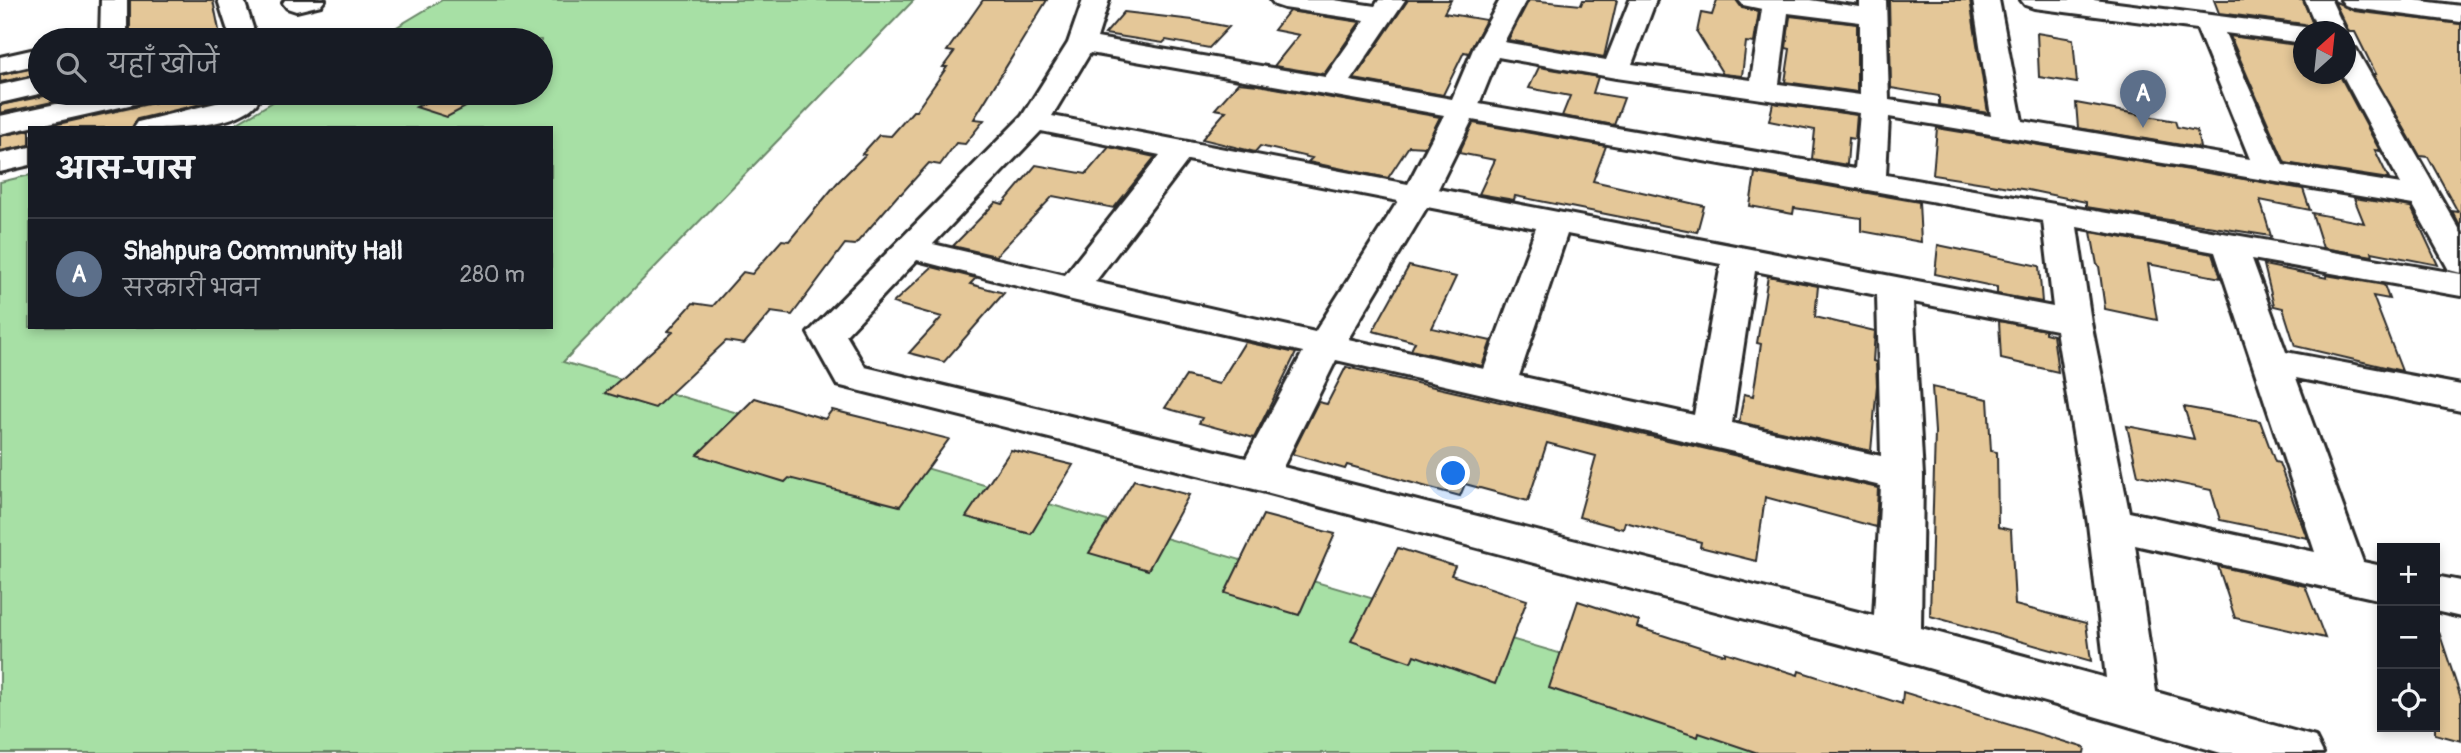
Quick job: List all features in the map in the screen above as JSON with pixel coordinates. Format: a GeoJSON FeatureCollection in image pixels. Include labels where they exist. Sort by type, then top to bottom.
{"type":"FeatureCollection","features":[{"type":"Feature","properties":{"kind":"street"},"geometry":{"type":"LineString","coordinates":[[114,0],[114,28]]}},
{"type":"Feature","properties":{"kind":"street"},"geometry":{"type":"LineString","coordinates":[[231,0],[238,28]]}},
{"type":"Feature","properties":{"kind":"street"},"geometry":{"type":"LineString","coordinates":[[1096,0],[1082,43],[1034,121],[827,333],[850,376],[1258,475],[1897,640],[2297,753]]}},
{"type":"Feature","properties":{"kind":"street"},"geometry":{"type":"LineString","coordinates":[[1284,0],[1387,8]]}},
{"type":"Feature","properties":{"kind":"street"},"geometry":{"type":"LineString","coordinates":[[1258,475],[1324,348],[1419,194],[1513,0]]}},
{"type":"Feature","properties":{"kind":"street"},"geometry":{"type":"LineString","coordinates":[[1616,70],[1643,0]]}},
{"type":"Feature","properties":{"kind":"street"},"geometry":{"type":"LineString","coordinates":[[1986,0],[2008,129]]}},
{"type":"Feature","properties":{"kind":"street"},"geometry":{"type":"LineString","coordinates":[[2034,0],[2293,34]]}},
{"type":"Feature","properties":{"kind":"street"},"geometry":{"type":"LineString","coordinates":[[2318,0],[2328,21]]}},
{"type":"Feature","properties":{"kind":"street"},"geometry":{"type":"LineString","coordinates":[[2354,0],[2461,14]]}},
{"type":"Feature","properties":{"kind":"street"},"geometry":{"type":"LineString","coordinates":[[1764,91],[1764,1],[1872,8],[1875,106],[1870,180]]}},
{"type":"Feature","properties":{"kind":"street"},"geometry":{"type":"LineString","coordinates":[[1333,86],[1387,8]]}},
{"type":"Feature","properties":{"kind":"street"},"geometry":{"type":"LineString","coordinates":[[2207,22],[2271,172]]}},
{"type":"Feature","properties":{"kind":"street"},"geometry":{"type":"LineString","coordinates":[[1082,43],[2461,285]]}},
{"type":"Feature","properties":{"kind":"street"},"geometry":{"type":"LineString","coordinates":[[1488,47],[1616,70],[1875,106],[2427,198]]}},
{"type":"Feature","properties":{"kind":"street"},"geometry":{"type":"LineString","coordinates":[[0,65],[28,59]]}},
{"type":"Feature","properties":{"kind":"street"},"geometry":{"type":"LineString","coordinates":[[2356,73],[2461,263]]}},
{"type":"Feature","properties":{"kind":"street"},"geometry":{"type":"LineString","coordinates":[[0,94],[28,88]]}},
{"type":"Feature","properties":{"kind":"street"},"geometry":{"type":"LineString","coordinates":[[0,125],[79,105]]}},
{"type":"Feature","properties":{"kind":"street"},"geometry":{"type":"LineString","coordinates":[[158,126],[237,105]]}},
{"type":"Feature","properties":{"kind":"street"},"geometry":{"type":"LineString","coordinates":[[1034,121],[2073,322]]}},
{"type":"Feature","properties":{"kind":"street"},"geometry":{"type":"LineString","coordinates":[[1072,289],[1179,151]]}},
{"type":"Feature","properties":{"kind":"street"},"geometry":{"type":"LineString","coordinates":[[0,163],[28,156]]}},
{"type":"Feature","properties":{"kind":"street"},"geometry":{"type":"LineString","coordinates":[[2058,213],[2073,322],[2110,524],[2134,709]]}},
{"type":"Feature","properties":{"kind":"street"},"geometry":{"type":"LineString","coordinates":[[1497,385],[1555,222]]}},
{"type":"Feature","properties":{"kind":"street"},"geometry":{"type":"LineString","coordinates":[[2230,245],[2270,361],[2364,579]]}},
{"type":"Feature","properties":{"kind":"street"},"geometry":{"type":"LineString","coordinates":[[909,248],[1324,348],[1711,431],[1902,476]]}},
{"type":"Feature","properties":{"kind":"street"},"geometry":{"type":"LineString","coordinates":[[1711,431],[1740,256]]}},
{"type":"Feature","properties":{"kind":"street"},"geometry":{"type":"LineString","coordinates":[[1894,286],[1902,476],[1897,640]]}},
{"type":"Feature","properties":{"kind":"street"},"geometry":{"type":"LineString","coordinates":[[2270,361],[2461,398]]}},
{"type":"Feature","properties":{"kind":"street"},"geometry":{"type":"LineString","coordinates":[[2110,524],[2364,579]]}},
{"type":"Feature","properties":{"kind":"street"},"geometry":{"type":"LineString","coordinates":[[2440,595],[2461,599]]}},
{"type":"Feature","properties":{"kind":"green space"},"geometry":{"type":"Polygon","coordinates":[[[442,0],[914,0],[563,362],[1901,753],[0,753],[0,182],[28,175],[28,329],[553,329],[553,126],[231,126],[268,105],[553,105],[553,28],[395,28],[442,0]]]}},
{"type":"Feature","properties":{"kind":"building"},"geometry":{"type":"Polygon","coordinates":[[[130,0],[213,0],[219,28],[130,28],[130,0]]]}},
{"type":"Feature","properties":{"kind":"building"},"geometry":{"type":"Polygon","coordinates":[[[983,0],[1047,0],[974,119],[984,120],[965,144],[956,143],[940,165],[929,163],[855,245],[845,244],[792,315],[771,312],[744,344],[726,341],[655,408],[605,393],[673,332],[668,331],[693,303],[713,306],[743,272],[752,274],[782,240],[789,241],[837,183],[865,155],[862,154],[879,135],[891,136],[913,111],[916,111],[947,67],[943,67],[954,52],[947,51],[983,0]]]}},
{"type":"Feature","properties":{"kind":"building"},"geometry":{"type":"Polygon","coordinates":[[[1408,0],[1451,0],[1444,13],[1486,20],[1469,53],[1464,52],[1443,95],[1354,79],[1408,0]]]}},
{"type":"Feature","properties":{"kind":"building"},"geometry":{"type":"Polygon","coordinates":[[[1529,0],[1581,5],[1583,0],[1617,0],[1604,57],[1508,40],[1529,0]]]}},
{"type":"Feature","properties":{"kind":"building"},"geometry":{"type":"Polygon","coordinates":[[[1717,0],[1736,0],[1742,8],[1759,11],[1754,43],[1746,42],[1742,76],[1723,74],[1697,32],[1701,13],[1712,15],[1717,0]]]}},
{"type":"Feature","properties":{"kind":"building"},"geometry":{"type":"Polygon","coordinates":[[[1889,0],[1970,0],[1988,113],[1939,105],[1939,96],[1891,88],[1889,0]]]}},
{"type":"Feature","properties":{"kind":"building"},"geometry":{"type":"Polygon","coordinates":[[[2214,0],[2303,0],[2312,21],[2293,23],[2219,13],[2214,0]]]}},
{"type":"Feature","properties":{"kind":"building"},"geometry":{"type":"Polygon","coordinates":[[[2334,1],[2354,11],[2461,24],[2461,228],[2452,211],[2458,212],[2428,157],[2420,156],[2373,74],[2376,74],[2356,34],[2356,21],[2344,21],[2334,1]]]}},
{"type":"Feature","properties":{"kind":"building"},"geometry":{"type":"Polygon","coordinates":[[[1289,11],[1360,22],[1324,74],[1274,66],[1299,35],[1274,30],[1289,11]]]}},
{"type":"Feature","properties":{"kind":"building"},"geometry":{"type":"Polygon","coordinates":[[[1124,12],[1229,27],[1209,48],[1166,40],[1163,43],[1105,34],[1124,12]]]}},
{"type":"Feature","properties":{"kind":"building"},"geometry":{"type":"Polygon","coordinates":[[[1790,16],[1857,24],[1857,92],[1785,82],[1790,49],[1786,48],[1790,16]]]}},
{"type":"Feature","properties":{"kind":"building"},"geometry":{"type":"Polygon","coordinates":[[[2037,33],[2073,39],[2077,83],[2039,77],[2037,33]]]}},
{"type":"Feature","properties":{"kind":"building"},"geometry":{"type":"Polygon","coordinates":[[[2230,36],[2293,45],[2293,84],[2344,84],[2380,151],[2375,150],[2389,179],[2285,163],[2230,36]]]}},
{"type":"Feature","properties":{"kind":"building"},"geometry":{"type":"Polygon","coordinates":[[[1539,67],[1598,77],[1593,93],[1624,98],[1614,125],[1562,116],[1570,96],[1529,88],[1539,67]]]}},
{"type":"Feature","properties":{"kind":"building"},"geometry":{"type":"Polygon","coordinates":[[[28,69],[28,76],[0,82],[0,75],[28,69]]]}},
{"type":"Feature","properties":{"kind":"building"},"geometry":{"type":"Polygon","coordinates":[[[1238,83],[1440,117],[1425,147],[1409,146],[1388,178],[1308,162],[1312,158],[1260,146],[1255,152],[1202,139],[1226,111],[1215,109],[1238,83]]]}},
{"type":"Feature","properties":{"kind":"building"},"geometry":{"type":"Polygon","coordinates":[[[28,99],[28,105],[38,105],[0,113],[0,105],[28,99]]]}},
{"type":"Feature","properties":{"kind":"building"},"geometry":{"type":"Polygon","coordinates":[[[1773,103],[1857,115],[1855,139],[1849,138],[1847,165],[1812,159],[1815,130],[1769,121],[1773,103]]]}},
{"type":"Feature","properties":{"kind":"building"},"geometry":{"type":"Polygon","coordinates":[[[2076,103],[2175,121],[2177,127],[2197,131],[2200,148],[2078,128],[2076,103]]]}},
{"type":"Feature","properties":{"kind":"building"},"geometry":{"type":"Polygon","coordinates":[[[144,105],[197,105],[137,119],[133,126],[49,126],[144,105]]]}},
{"type":"Feature","properties":{"kind":"building"},"geometry":{"type":"Polygon","coordinates":[[[420,105],[469,105],[447,117],[416,107],[420,105]]]}},
{"type":"Feature","properties":{"kind":"building"},"geometry":{"type":"Polygon","coordinates":[[[1473,123],[1606,146],[1593,181],[1704,206],[1697,232],[1515,196],[1514,200],[1479,194],[1495,160],[1459,153],[1473,123]]]}},
{"type":"Feature","properties":{"kind":"building"},"geometry":{"type":"Polygon","coordinates":[[[1937,128],[2303,189],[2310,210],[2260,200],[2271,236],[2086,207],[2086,202],[1933,175],[1937,128]]]}},
{"type":"Feature","properties":{"kind":"building"},"geometry":{"type":"Polygon","coordinates":[[[28,130],[28,145],[0,151],[0,136],[28,130]]]}},
{"type":"Feature","properties":{"kind":"building"},"geometry":{"type":"Polygon","coordinates":[[[1109,147],[1155,157],[1114,208],[1053,196],[996,256],[953,246],[996,202],[1003,204],[1036,165],[1086,174],[1109,147]]]}},
{"type":"Feature","properties":{"kind":"building"},"geometry":{"type":"Polygon","coordinates":[[[1755,173],[1919,202],[1921,242],[1861,231],[1861,218],[1794,208],[1793,214],[1750,206],[1755,173]]]}},
{"type":"Feature","properties":{"kind":"building"},"geometry":{"type":"Polygon","coordinates":[[[2354,198],[2411,207],[2438,265],[2372,252],[2373,256],[2323,248],[2312,213],[2364,223],[2354,198]]]}},
{"type":"Feature","properties":{"kind":"building"},"geometry":{"type":"Polygon","coordinates":[[[2091,232],[2213,254],[2221,278],[2148,264],[2157,320],[2105,309],[2091,232]]]}},
{"type":"Feature","properties":{"kind":"building"},"geometry":{"type":"Polygon","coordinates":[[[1938,245],[2039,266],[2042,302],[1997,294],[1997,287],[1935,274],[1938,245]]]}},
{"type":"Feature","properties":{"kind":"building"},"geometry":{"type":"Polygon","coordinates":[[[2264,265],[2327,278],[2326,275],[2384,285],[2389,299],[2373,296],[2402,371],[2295,346],[2283,308],[2274,306],[2264,265]]]}},
{"type":"Feature","properties":{"kind":"building"},"geometry":{"type":"Polygon","coordinates":[[[1409,266],[1456,277],[1432,328],[1491,341],[1482,366],[1411,350],[1415,342],[1373,331],[1409,266]]]}},
{"type":"Feature","properties":{"kind":"building"},"geometry":{"type":"Polygon","coordinates":[[[932,267],[976,278],[970,284],[1004,293],[944,362],[909,353],[942,317],[893,303],[932,267]]]}},
{"type":"Feature","properties":{"kind":"building"},"geometry":{"type":"Polygon","coordinates":[[[1768,276],[1818,286],[1815,317],[1875,331],[1873,361],[1876,362],[1877,385],[1871,451],[1739,422],[1744,394],[1753,396],[1761,344],[1757,343],[1768,276]]]}},
{"type":"Feature","properties":{"kind":"building"},"geometry":{"type":"Polygon","coordinates":[[[1999,321],[2045,330],[2045,333],[2053,335],[2058,372],[2001,359],[1999,321]]]}},
{"type":"Feature","properties":{"kind":"building"},"geometry":{"type":"Polygon","coordinates":[[[1245,342],[1296,353],[1254,438],[1199,423],[1202,418],[1165,408],[1186,376],[1219,384],[1245,342]]]}},
{"type":"Feature","properties":{"kind":"building"},"geometry":{"type":"Polygon","coordinates":[[[1346,367],[1878,488],[1876,527],[1765,497],[1756,561],[1700,547],[1701,542],[1625,522],[1623,529],[1579,517],[1596,456],[1547,443],[1528,501],[1465,484],[1460,496],[1347,465],[1345,469],[1292,454],[1318,402],[1327,404],[1346,367]]]}},
{"type":"Feature","properties":{"kind":"building"},"geometry":{"type":"Polygon","coordinates":[[[1932,387],[1988,399],[1991,451],[1997,452],[1998,527],[2011,530],[2015,605],[2086,623],[2091,661],[1930,616],[1935,432],[1932,387]]]}},
{"type":"Feature","properties":{"kind":"building"},"geometry":{"type":"Polygon","coordinates":[[[755,398],[825,419],[832,410],[949,439],[900,506],[789,478],[785,482],[697,455],[755,398]]]}},
{"type":"Feature","properties":{"kind":"building"},"geometry":{"type":"Polygon","coordinates":[[[2184,407],[2260,421],[2307,538],[2220,520],[2211,490],[2138,475],[2127,426],[2194,439],[2184,407]]]}},
{"type":"Feature","properties":{"kind":"building"},"geometry":{"type":"Polygon","coordinates":[[[1011,450],[1073,465],[1031,534],[966,517],[1011,450]]]}},
{"type":"Feature","properties":{"kind":"building"},"geometry":{"type":"Polygon","coordinates":[[[1134,480],[1189,495],[1148,570],[1089,553],[1134,480]]]}},
{"type":"Feature","properties":{"kind":"building"},"geometry":{"type":"Polygon","coordinates":[[[1263,515],[1335,534],[1299,615],[1225,593],[1263,515]]]}},
{"type":"Feature","properties":{"kind":"building"},"geometry":{"type":"Polygon","coordinates":[[[1398,548],[1455,566],[1451,575],[1527,600],[1495,684],[1414,655],[1411,662],[1351,641],[1398,548]]]}},
{"type":"Feature","properties":{"kind":"building"},"geometry":{"type":"Polygon","coordinates":[[[2218,566],[2305,586],[2325,638],[2235,618],[2218,566]]]}},
{"type":"Feature","properties":{"kind":"building"},"geometry":{"type":"Polygon","coordinates":[[[1578,601],[1639,621],[1637,627],[1725,655],[1725,652],[1798,675],[1799,671],[1902,704],[1903,692],[2085,748],[2084,753],[1758,753],[1699,733],[1698,737],[1549,688],[1578,601]]]}},
{"type":"Feature","properties":{"kind":"building"},"geometry":{"type":"Polygon","coordinates":[[[2440,635],[2461,698],[2461,741],[2435,734],[2440,732],[2440,635]]]}},
{"type":"Feature","properties":{"kind":"place","name":"Shahpura Community Hall"},"geometry":{"type":"Point","coordinates":[2143,128]}}]}
